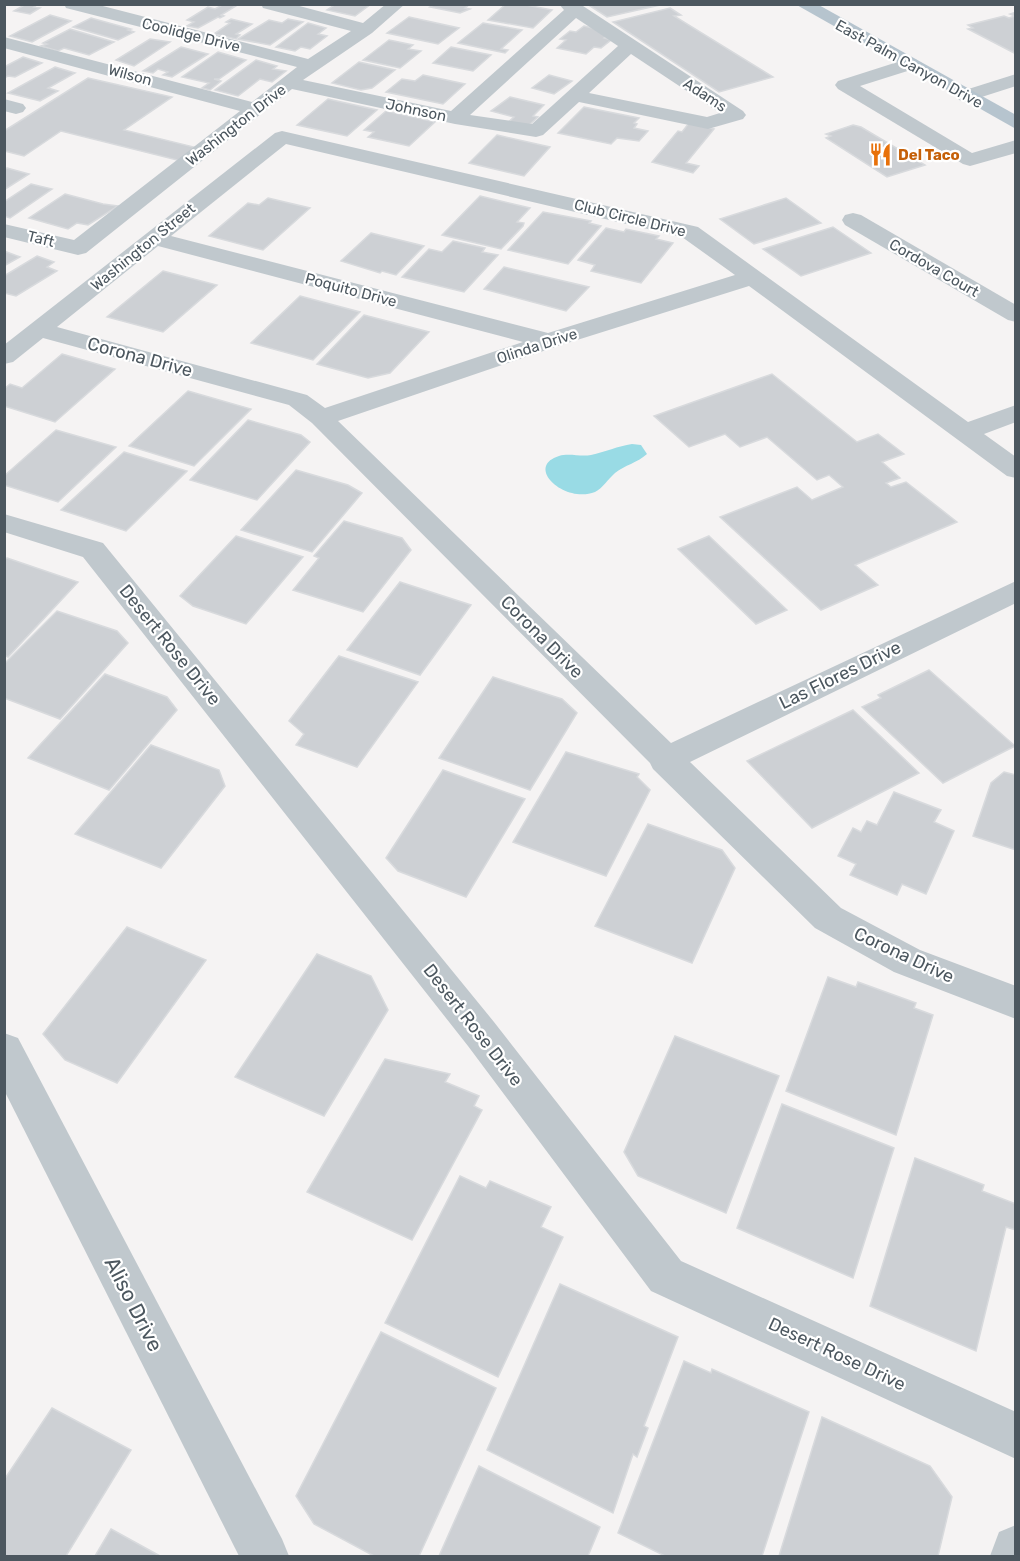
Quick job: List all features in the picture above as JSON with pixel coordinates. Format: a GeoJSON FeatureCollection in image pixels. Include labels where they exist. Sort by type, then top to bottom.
{"type":"FeatureCollection","features":[{"type":"Feature","properties":{"kind":"main road","name":"East Palm Canyon Drive"},"geometry":{"type":"LineString","coordinates":[[802,4],[1016,123]]}},
{"type":"Feature","properties":{"kind":"street","name":"Coolidge Drive"},"geometry":{"type":"LineString","coordinates":[[72,4],[311,65]]}},
{"type":"Feature","properties":{"kind":"street"},"geometry":{"type":"LineString","coordinates":[[269,4],[366,29]]}},
{"type":"Feature","properties":{"kind":"street","name":"Washington Drive"},"geometry":{"type":"LineString","coordinates":[[78,248],[311,65],[366,29],[397,4]]}},
{"type":"Feature","properties":{"kind":"street","name":"Adams"},"geometry":{"type":"LineString","coordinates":[[571,7],[736,115],[708,123],[576,96]]}},
{"type":"Feature","properties":{"kind":"street","name":"Johnson"},"geometry":{"type":"LineString","coordinates":[[290,83],[455,118],[571,7]]}},
{"type":"Feature","properties":{"kind":"street","name":"Wilson"},"geometry":{"type":"LineString","coordinates":[[4,42],[256,108]]}},
{"type":"Feature","properties":{"kind":"street"},"geometry":{"type":"LineString","coordinates":[[455,118],[536,131],[629,46]]}},
{"type":"Feature","properties":{"kind":"street"},"geometry":{"type":"LineString","coordinates":[[910,64],[845,85],[970,160],[1016,146]]}},
{"type":"Feature","properties":{"kind":"street"},"geometry":{"type":"LineString","coordinates":[[966,96],[1016,80]]}},
{"type":"Feature","properties":{"kind":"street","name":"Washington Street"},"geometry":{"type":"LineString","coordinates":[[4,357],[282,137]]}},
{"type":"Feature","properties":{"kind":"street","name":"Club Circle Drive"},"geometry":{"type":"LineString","coordinates":[[282,137],[690,232],[1016,470]]}},
{"type":"Feature","properties":{"kind":"street","name":"Cordova Court"},"geometry":{"type":"LineString","coordinates":[[853,220],[1016,315]]}},
{"type":"Feature","properties":{"kind":"street","name":"Taft"},"geometry":{"type":"LineString","coordinates":[[4,230],[78,248]]}},
{"type":"Feature","properties":{"kind":"street","name":"Poquito Drive"},"geometry":{"type":"LineString","coordinates":[[153,238],[549,341]]}},
{"type":"Feature","properties":{"kind":"street","name":"Olinda Drive"},"geometry":{"type":"LineString","coordinates":[[321,418],[549,341],[753,277]]}},
{"type":"Feature","properties":{"kind":"street","name":"Corona Drive"},"geometry":{"type":"LineString","coordinates":[[40,330],[298,400],[321,418],[828,918],[908,961],[1016,1003]]}},
{"type":"Feature","properties":{"kind":"street"},"geometry":{"type":"LineString","coordinates":[[966,432],[1016,413]]}},
{"type":"Feature","properties":{"kind":"street","name":"Desert Rose Drive"},"geometry":{"type":"LineString","coordinates":[[4,523],[93,550],[481,1034],[666,1276],[1016,1436]]}},
{"type":"Feature","properties":{"kind":"street","name":"Las Flores Drive"},"geometry":{"type":"LineString","coordinates":[[665,759],[1016,591]]}},
{"type":"Feature","properties":{"kind":"street","name":"Aliso Drive"},"geometry":{"type":"LineString","coordinates":[[4,1050],[265,1557]]}},
{"type":"Feature","properties":{"kind":"street"},"geometry":{"type":"LineString","coordinates":[[1014,1557],[1016,1549]]}},
{"type":"Feature","properties":{"kind":"water"},"geometry":{"type":"Polygon","coordinates":[[[632,444],[641,445],[647,454],[615,473],[595,492],[572,493],[561,489],[547,475],[546,468],[549,461],[559,456],[591,455],[632,444]]]}},
{"type":"Feature","properties":{"kind":"building"},"geometry":{"type":"Polygon","coordinates":[[[26,4],[37,5],[34,7],[40,8],[30,14],[14,11],[26,4]]]}},
{"type":"Feature","properties":{"kind":"building"},"geometry":{"type":"Polygon","coordinates":[[[224,4],[236,6],[221,15],[224,16],[198,28],[187,26],[194,22],[187,20],[208,7],[215,9],[224,4]]]}},
{"type":"Feature","properties":{"kind":"building"},"geometry":{"type":"Polygon","coordinates":[[[336,4],[371,4],[355,16],[327,10],[336,4]]]}},
{"type":"Feature","properties":{"kind":"building"},"geometry":{"type":"Polygon","coordinates":[[[436,4],[470,4],[465,8],[470,9],[460,13],[430,7],[436,4]]]}},
{"type":"Feature","properties":{"kind":"building"},"geometry":{"type":"Polygon","coordinates":[[[506,4],[521,4],[552,10],[533,28],[488,20],[506,4]]]}},
{"type":"Feature","properties":{"kind":"building"},"geometry":{"type":"Polygon","coordinates":[[[587,4],[659,4],[660,5],[607,17],[587,4]]]}},
{"type":"Feature","properties":{"kind":"building"},"geometry":{"type":"Polygon","coordinates":[[[670,8],[681,15],[674,16],[773,77],[719,92],[613,22],[670,8]]]}},
{"type":"Feature","properties":{"kind":"building"},"geometry":{"type":"Polygon","coordinates":[[[1016,12],[1016,54],[968,29],[973,28],[968,25],[1004,16],[1009,18],[1015,16],[1010,14],[1016,12]]]}},
{"type":"Feature","properties":{"kind":"building"},"geometry":{"type":"Polygon","coordinates":[[[50,15],[71,21],[32,42],[10,36],[50,15]]]}},
{"type":"Feature","properties":{"kind":"building"},"geometry":{"type":"Polygon","coordinates":[[[409,17],[459,28],[438,44],[387,33],[409,17]]]}},
{"type":"Feature","properties":{"kind":"building"},"geometry":{"type":"Polygon","coordinates":[[[91,18],[131,29],[128,30],[134,32],[118,40],[73,27],[91,18]]]}},
{"type":"Feature","properties":{"kind":"building"},"geometry":{"type":"Polygon","coordinates":[[[231,19],[252,24],[236,34],[240,35],[236,39],[214,34],[230,23],[226,22],[231,19]]]}},
{"type":"Feature","properties":{"kind":"building"},"geometry":{"type":"Polygon","coordinates":[[[288,19],[303,22],[270,45],[238,39],[269,20],[282,23],[288,19]]]}},
{"type":"Feature","properties":{"kind":"building"},"geometry":{"type":"Polygon","coordinates":[[[308,23],[326,28],[318,34],[327,36],[310,49],[301,47],[295,51],[276,47],[308,23]]]}},
{"type":"Feature","properties":{"kind":"building"},"geometry":{"type":"Polygon","coordinates":[[[483,23],[522,30],[501,49],[508,50],[505,53],[458,43],[483,23]]]}},
{"type":"Feature","properties":{"kind":"building"},"geometry":{"type":"Polygon","coordinates":[[[584,26],[601,30],[608,34],[604,38],[611,40],[601,48],[594,47],[586,54],[557,48],[566,40],[560,39],[570,31],[576,32],[584,26]]]}},
{"type":"Feature","properties":{"kind":"building"},"geometry":{"type":"Polygon","coordinates":[[[70,29],[114,42],[89,55],[64,48],[58,51],[41,46],[70,29]]]}},
{"type":"Feature","properties":{"kind":"building"},"geometry":{"type":"Polygon","coordinates":[[[150,39],[170,42],[134,66],[116,60],[150,39]]]}},
{"type":"Feature","properties":{"kind":"building"},"geometry":{"type":"Polygon","coordinates":[[[389,40],[413,45],[408,49],[421,51],[400,68],[363,60],[389,40]]]}},
{"type":"Feature","properties":{"kind":"building"},"geometry":{"type":"Polygon","coordinates":[[[181,47],[208,54],[172,77],[163,75],[168,72],[158,69],[153,73],[143,71],[181,47]]]}},
{"type":"Feature","properties":{"kind":"building"},"geometry":{"type":"Polygon","coordinates":[[[451,47],[491,55],[473,71],[433,63],[451,47]]]}},
{"type":"Feature","properties":{"kind":"building"},"geometry":{"type":"Polygon","coordinates":[[[218,52],[246,60],[219,79],[214,79],[221,81],[210,90],[202,88],[209,83],[182,77],[218,52]]]}},
{"type":"Feature","properties":{"kind":"building"},"geometry":{"type":"Polygon","coordinates":[[[23,57],[42,63],[15,77],[4,78],[4,67],[23,57]]]}},
{"type":"Feature","properties":{"kind":"building"},"geometry":{"type":"Polygon","coordinates":[[[256,60],[277,66],[273,69],[286,71],[272,82],[260,79],[238,96],[215,90],[256,60]]]}},
{"type":"Feature","properties":{"kind":"building"},"geometry":{"type":"Polygon","coordinates":[[[359,62],[395,70],[372,88],[361,90],[332,83],[359,62]]]}},
{"type":"Feature","properties":{"kind":"building"},"geometry":{"type":"Polygon","coordinates":[[[55,67],[75,73],[48,88],[58,91],[40,101],[8,93],[55,67]]]}},
{"type":"Feature","properties":{"kind":"building"},"geometry":{"type":"Polygon","coordinates":[[[423,75],[465,84],[443,104],[386,92],[402,79],[415,81],[423,75]]]}},
{"type":"Feature","properties":{"kind":"building"},"geometry":{"type":"Polygon","coordinates":[[[549,75],[572,81],[554,94],[532,88],[549,75]]]}},
{"type":"Feature","properties":{"kind":"building"},"geometry":{"type":"Polygon","coordinates":[[[88,78],[172,97],[124,130],[202,149],[185,162],[61,131],[24,156],[4,151],[4,131],[88,78]]]}},
{"type":"Feature","properties":{"kind":"building"},"geometry":{"type":"Polygon","coordinates":[[[510,97],[544,105],[533,116],[538,117],[528,126],[507,123],[514,117],[491,111],[510,97]]]}},
{"type":"Feature","properties":{"kind":"building"},"geometry":{"type":"Polygon","coordinates":[[[328,99],[377,110],[347,136],[297,125],[328,99]]]}},
{"type":"Feature","properties":{"kind":"building"},"geometry":{"type":"Polygon","coordinates":[[[584,107],[639,118],[634,123],[637,124],[634,128],[648,131],[639,141],[617,138],[611,144],[558,133],[584,107]]]}},
{"type":"Feature","properties":{"kind":"building"},"geometry":{"type":"Polygon","coordinates":[[[386,111],[435,122],[409,146],[368,137],[374,132],[364,130],[386,111]]]}},
{"type":"Feature","properties":{"kind":"building"},"geometry":{"type":"Polygon","coordinates":[[[689,123],[714,129],[686,163],[699,166],[693,173],[652,162],[678,131],[682,132],[689,123]]]}},
{"type":"Feature","properties":{"kind":"building","name":"Del Taco"},"geometry":{"type":"Polygon","coordinates":[[[853,125],[861,127],[925,165],[887,177],[826,138],[831,136],[826,134],[853,125]]]}},
{"type":"Feature","properties":{"kind":"building"},"geometry":{"type":"Polygon","coordinates":[[[497,135],[550,147],[524,176],[469,163],[497,135]]]}},
{"type":"Feature","properties":{"kind":"building"},"geometry":{"type":"Polygon","coordinates":[[[7,168],[29,174],[4,190],[4,170],[7,168]]]}},
{"type":"Feature","properties":{"kind":"building"},"geometry":{"type":"Polygon","coordinates":[[[31,184],[52,189],[10,218],[4,216],[4,202],[31,184]]]}},
{"type":"Feature","properties":{"kind":"building"},"geometry":{"type":"Polygon","coordinates":[[[65,194],[118,206],[88,225],[77,223],[68,229],[29,218],[65,194]]]}},
{"type":"Feature","properties":{"kind":"building"},"geometry":{"type":"Polygon","coordinates":[[[480,196],[530,208],[517,222],[524,223],[523,226],[501,249],[442,235],[480,196]]]}},
{"type":"Feature","properties":{"kind":"building"},"geometry":{"type":"Polygon","coordinates":[[[268,198],[310,208],[263,250],[209,236],[248,203],[259,205],[268,198]]]}},
{"type":"Feature","properties":{"kind":"building"},"geometry":{"type":"Polygon","coordinates":[[[786,198],[821,223],[754,244],[720,219],[786,198]]]}},
{"type":"Feature","properties":{"kind":"building"},"geometry":{"type":"Polygon","coordinates":[[[543,212],[591,221],[589,223],[601,226],[568,264],[508,250],[543,212]]]}},
{"type":"Feature","properties":{"kind":"building"},"geometry":{"type":"Polygon","coordinates":[[[833,227],[871,253],[801,276],[763,249],[833,227]]]}},
{"type":"Feature","properties":{"kind":"building"},"geometry":{"type":"Polygon","coordinates":[[[606,228],[624,232],[626,229],[659,236],[656,239],[673,243],[641,283],[591,271],[595,265],[578,260],[606,228]]]}},
{"type":"Feature","properties":{"kind":"building"},"geometry":{"type":"Polygon","coordinates":[[[371,233],[424,246],[396,275],[382,271],[380,273],[341,261],[371,233]]]}},
{"type":"Feature","properties":{"kind":"building"},"geometry":{"type":"Polygon","coordinates":[[[453,241],[485,248],[482,252],[498,255],[464,292],[402,277],[429,249],[442,252],[453,241]]]}},
{"type":"Feature","properties":{"kind":"building"},"geometry":{"type":"Polygon","coordinates":[[[4,251],[20,257],[4,266],[4,251]]]}},
{"type":"Feature","properties":{"kind":"building"},"geometry":{"type":"Polygon","coordinates":[[[37,256],[54,262],[47,267],[57,271],[16,296],[4,293],[4,276],[37,256]]]}},
{"type":"Feature","properties":{"kind":"building"},"geometry":{"type":"Polygon","coordinates":[[[504,267],[589,287],[566,311],[484,289],[504,267]]]}},
{"type":"Feature","properties":{"kind":"building"},"geometry":{"type":"Polygon","coordinates":[[[163,271],[217,285],[163,332],[107,317],[163,271]]]}},
{"type":"Feature","properties":{"kind":"building"},"geometry":{"type":"Polygon","coordinates":[[[300,296],[360,312],[313,360],[251,343],[300,296]]]}},
{"type":"Feature","properties":{"kind":"building"},"geometry":{"type":"Polygon","coordinates":[[[364,315],[429,332],[390,373],[368,378],[317,364],[364,315]]]}},
{"type":"Feature","properties":{"kind":"building"},"geometry":{"type":"Polygon","coordinates":[[[62,354],[115,369],[55,422],[4,406],[4,389],[10,384],[22,388],[62,354]]]}},
{"type":"Feature","properties":{"kind":"building"},"geometry":{"type":"Polygon","coordinates":[[[772,374],[857,442],[878,434],[904,454],[882,462],[900,478],[886,483],[891,487],[906,482],[957,522],[855,565],[878,585],[821,610],[720,517],[797,487],[812,500],[843,487],[829,475],[817,480],[767,437],[740,447],[725,434],[689,447],[654,416],[772,374]]]}},
{"type":"Feature","properties":{"kind":"building"},"geometry":{"type":"Polygon","coordinates":[[[188,391],[251,409],[194,466],[129,446],[188,391]]]}},
{"type":"Feature","properties":{"kind":"building"},"geometry":{"type":"Polygon","coordinates":[[[248,420],[301,435],[310,442],[257,500],[190,480],[248,420]]]}},
{"type":"Feature","properties":{"kind":"building"},"geometry":{"type":"Polygon","coordinates":[[[56,430],[116,447],[58,502],[4,485],[4,476],[56,430]]]}},
{"type":"Feature","properties":{"kind":"building"},"geometry":{"type":"Polygon","coordinates":[[[124,452],[187,471],[126,531],[61,510],[124,452]]]}},
{"type":"Feature","properties":{"kind":"building"},"geometry":{"type":"Polygon","coordinates":[[[296,470],[348,485],[362,493],[312,552],[241,530],[296,470]]]}},
{"type":"Feature","properties":{"kind":"building"},"geometry":{"type":"Polygon","coordinates":[[[344,521],[402,538],[411,550],[363,612],[293,590],[319,558],[314,556],[344,521]]]}},
{"type":"Feature","properties":{"kind":"building"},"geometry":{"type":"Polygon","coordinates":[[[236,536],[303,557],[246,624],[193,606],[180,596],[236,536]]]}},
{"type":"Feature","properties":{"kind":"building"},"geometry":{"type":"Polygon","coordinates":[[[709,536],[787,610],[756,624],[678,549],[709,536]]]}},
{"type":"Feature","properties":{"kind":"building"},"geometry":{"type":"Polygon","coordinates":[[[7,558],[78,582],[8,657],[4,655],[4,560],[7,558]]]}},
{"type":"Feature","properties":{"kind":"building"},"geometry":{"type":"Polygon","coordinates":[[[400,582],[471,605],[420,675],[347,650],[400,582]]]}},
{"type":"Feature","properties":{"kind":"building"},"geometry":{"type":"Polygon","coordinates":[[[57,611],[117,631],[128,643],[60,719],[4,698],[4,664],[57,611]]]}},
{"type":"Feature","properties":{"kind":"building"},"geometry":{"type":"Polygon","coordinates":[[[339,656],[418,682],[357,767],[296,745],[304,734],[289,721],[339,656]]]}},
{"type":"Feature","properties":{"kind":"building"},"geometry":{"type":"Polygon","coordinates":[[[929,670],[1015,746],[943,783],[862,707],[881,698],[878,695],[929,670]]]}},
{"type":"Feature","properties":{"kind":"building"},"geometry":{"type":"Polygon","coordinates":[[[105,674],[167,697],[177,710],[109,790],[28,758],[105,674]]]}},
{"type":"Feature","properties":{"kind":"building"},"geometry":{"type":"Polygon","coordinates":[[[493,677],[562,699],[577,713],[530,790],[439,758],[493,677]]]}},
{"type":"Feature","properties":{"kind":"building"},"geometry":{"type":"Polygon","coordinates":[[[853,710],[919,773],[812,828],[747,761],[853,710]]]}},
{"type":"Feature","properties":{"kind":"building"},"geometry":{"type":"Polygon","coordinates":[[[151,745],[219,770],[225,786],[161,868],[75,834],[151,745]]]}},
{"type":"Feature","properties":{"kind":"building"},"geometry":{"type":"Polygon","coordinates":[[[566,752],[639,774],[637,777],[650,790],[606,876],[513,842],[566,752]]]}},
{"type":"Feature","properties":{"kind":"building"},"geometry":{"type":"Polygon","coordinates":[[[443,770],[525,799],[466,897],[398,871],[386,858],[443,770]]]}},
{"type":"Feature","properties":{"kind":"building"},"geometry":{"type":"Polygon","coordinates":[[[1004,772],[1016,775],[1016,850],[973,836],[991,783],[1004,772]]]}},
{"type":"Feature","properties":{"kind":"building"},"geometry":{"type":"Polygon","coordinates":[[[894,792],[941,810],[934,822],[954,831],[926,894],[902,884],[897,895],[850,875],[856,864],[838,856],[853,828],[861,832],[867,821],[877,825],[894,792]]]}},
{"type":"Feature","properties":{"kind":"building"},"geometry":{"type":"Polygon","coordinates":[[[648,824],[722,850],[735,868],[692,963],[595,926],[648,824]]]}},
{"type":"Feature","properties":{"kind":"building"},"geometry":{"type":"Polygon","coordinates":[[[127,927],[206,960],[117,1083],[65,1060],[43,1034],[127,927]]]}},
{"type":"Feature","properties":{"kind":"building"},"geometry":{"type":"Polygon","coordinates":[[[317,954],[371,976],[388,1010],[324,1116],[235,1077],[317,954]]]}},
{"type":"Feature","properties":{"kind":"building"},"geometry":{"type":"Polygon","coordinates":[[[828,977],[856,987],[858,982],[916,1003],[914,1008],[933,1015],[896,1135],[786,1091],[828,977]]]}},
{"type":"Feature","properties":{"kind":"building"},"geometry":{"type":"Polygon","coordinates":[[[675,1036],[779,1076],[726,1213],[638,1176],[624,1152],[675,1036]]]}},
{"type":"Feature","properties":{"kind":"building"},"geometry":{"type":"Polygon","coordinates":[[[385,1059],[450,1074],[445,1082],[479,1096],[474,1106],[482,1110],[412,1240],[307,1192],[385,1059]]]}},
{"type":"Feature","properties":{"kind":"building"},"geometry":{"type":"Polygon","coordinates":[[[782,1104],[894,1148],[853,1278],[737,1228],[782,1104]]]}},
{"type":"Feature","properties":{"kind":"building"},"geometry":{"type":"Polygon","coordinates":[[[915,1158],[984,1185],[982,1191],[1016,1204],[1016,1230],[1006,1227],[976,1351],[870,1306],[915,1158]]]}},
{"type":"Feature","properties":{"kind":"building"},"geometry":{"type":"Polygon","coordinates":[[[460,1176],[486,1188],[490,1181],[551,1207],[541,1227],[563,1237],[498,1377],[385,1323],[460,1176]]]}},
{"type":"Feature","properties":{"kind":"building"},"geometry":{"type":"Polygon","coordinates":[[[560,1284],[678,1337],[644,1426],[648,1428],[637,1457],[633,1454],[613,1513],[487,1450],[560,1284]]]}},
{"type":"Feature","properties":{"kind":"building"},"geometry":{"type":"Polygon","coordinates":[[[381,1332],[496,1388],[419,1556],[374,1556],[314,1524],[296,1496],[381,1332]]]}},
{"type":"Feature","properties":{"kind":"building"},"geometry":{"type":"Polygon","coordinates":[[[684,1361],[711,1373],[712,1369],[809,1412],[762,1556],[665,1556],[618,1533],[684,1361]]]}},
{"type":"Feature","properties":{"kind":"building"},"geometry":{"type":"Polygon","coordinates":[[[52,1408],[131,1450],[66,1556],[4,1556],[4,1480],[52,1408]]]}},
{"type":"Feature","properties":{"kind":"building"},"geometry":{"type":"Polygon","coordinates":[[[822,1417],[930,1466],[952,1497],[938,1556],[779,1556],[822,1417]]]}},
{"type":"Feature","properties":{"kind":"building"},"geometry":{"type":"Polygon","coordinates":[[[479,1466],[600,1527],[588,1556],[439,1556],[479,1466]]]}},
{"type":"Feature","properties":{"kind":"building"},"geometry":{"type":"Polygon","coordinates":[[[111,1529],[160,1556],[95,1556],[111,1529]]]}},
{"type":"Feature","properties":{"kind":"place","name":"Del Taco"},"geometry":{"type":"Point","coordinates":[880,155]}}]}
